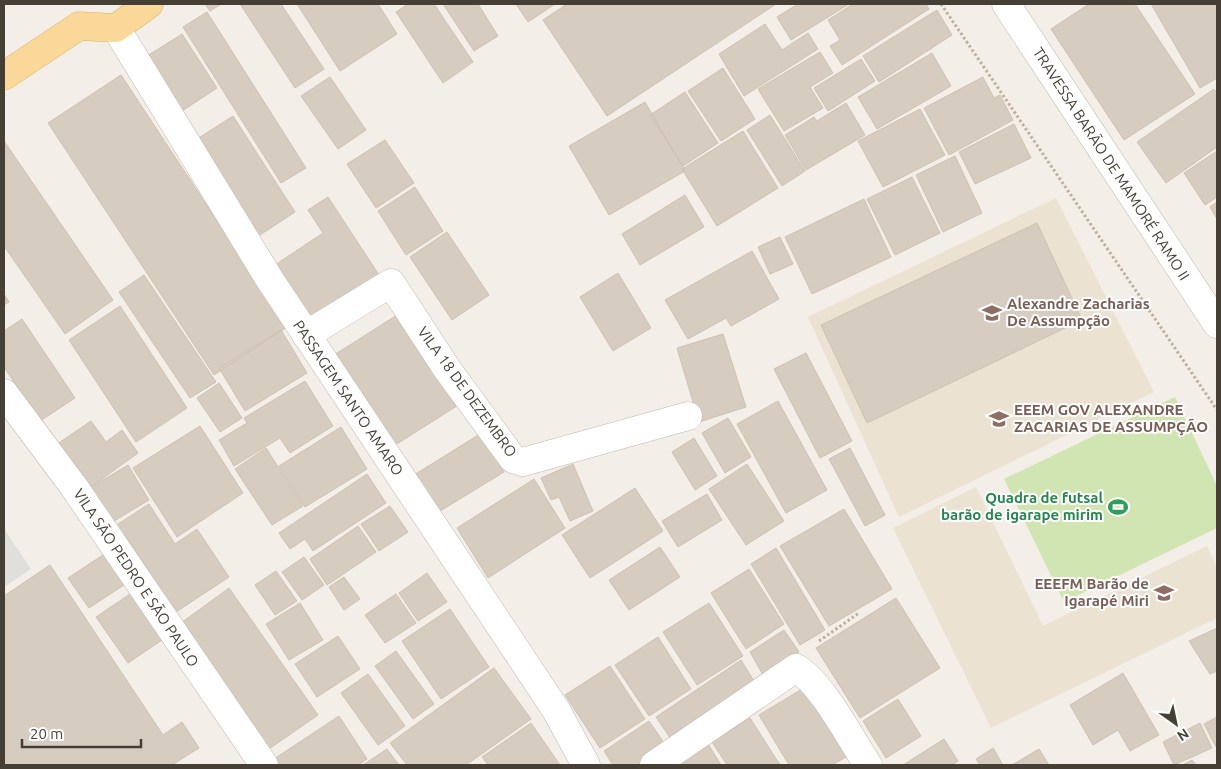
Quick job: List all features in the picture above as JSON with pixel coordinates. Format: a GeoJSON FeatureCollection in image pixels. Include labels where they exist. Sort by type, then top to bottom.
{"type":"FeatureCollection","features":[{"type":"Feature","properties":{"kind":"main road"},"geometry":{"type":"LineString","coordinates":[[4,76],[79,26],[116,28],[148,4]]}},
{"type":"Feature","properties":{"kind":"street","name":"TRAVESSA BARÃO DE MAMORÉ RAMO II"},"geometry":{"type":"LineString","coordinates":[[1006,4],[1217,324]]}},
{"type":"Feature","properties":{"kind":"street","name":"PASSAGEM SANTO AMARO"},"geometry":{"type":"LineString","coordinates":[[116,28],[270,280],[556,710],[586,765]]}},
{"type":"Feature","properties":{"kind":"street","name":"VILA 18 DE DEZEMBRO"},"geometry":{"type":"LineString","coordinates":[[306,335],[391,283],[447,369],[513,460],[523,462],[688,416]]}},
{"type":"Feature","properties":{"kind":"street","name":"VILA SÃO PEDRO E SÃO PAULO"},"geometry":{"type":"LineString","coordinates":[[4,393],[74,487],[264,765]]}},
{"type":"Feature","properties":{"kind":"street"},"geometry":{"type":"LineString","coordinates":[[654,765],[796,668],[807,675],[818,688],[868,765]]}},
{"type":"Feature","properties":{"kind":"path"},"geometry":{"type":"LineString","coordinates":[[941,4],[1217,410]]}},
{"type":"Feature","properties":{"kind":"path"},"geometry":{"type":"LineString","coordinates":[[796,668],[807,649],[859,613]]}},
{"type":"Feature","properties":{"kind":"shaded area"},"geometry":{"type":"Polygon","coordinates":[[[1056,198],[1154,392],[899,517],[808,317],[1056,198]]]}},
{"type":"Feature","properties":{"kind":"shaded area","name":"EEEFM Barão de Igarapé Miri"},"geometry":{"type":"Polygon","coordinates":[[[976,487],[1043,626],[1207,546],[1217,568],[1217,618],[991,728],[893,528],[976,487]]]}},
{"type":"Feature","properties":{"kind":"shaded area"},"geometry":{"type":"Polygon","coordinates":[[[4,529],[31,569],[4,587],[4,529]]]}},
{"type":"Feature","properties":{"kind":"green space","name":"Quadra de futsal barão de igarape mirim"},"geometry":{"type":"Polygon","coordinates":[[[1175,397],[1217,486],[1217,528],[1064,602],[1004,479],[1175,397]]]}},
{"type":"Feature","properties":{"kind":"building"},"geometry":{"type":"Polygon","coordinates":[[[205,4],[221,4],[210,11],[205,4]]]}},
{"type":"Feature","properties":{"kind":"building"},"geometry":{"type":"Polygon","coordinates":[[[240,4],[281,4],[324,69],[295,88],[240,4]]]}},
{"type":"Feature","properties":{"kind":"building"},"geometry":{"type":"Polygon","coordinates":[[[297,4],[378,4],[397,34],[340,71],[297,4]]]}},
{"type":"Feature","properties":{"kind":"building"},"geometry":{"type":"Polygon","coordinates":[[[408,4],[434,4],[473,62],[443,83],[396,12],[408,4]]]}},
{"type":"Feature","properties":{"kind":"building"},"geometry":{"type":"Polygon","coordinates":[[[443,4],[478,4],[498,36],[474,51],[443,4]]]}},
{"type":"Feature","properties":{"kind":"building"},"geometry":{"type":"Polygon","coordinates":[[[516,4],[555,4],[528,22],[516,4]]]}},
{"type":"Feature","properties":{"kind":"building"},"geometry":{"type":"Polygon","coordinates":[[[567,4],[776,4],[607,116],[543,20],[567,4]]]}},
{"type":"Feature","properties":{"kind":"building"},"geometry":{"type":"Polygon","coordinates":[[[798,4],[849,4],[791,40],[777,17],[798,4]]]}},
{"type":"Feature","properties":{"kind":"building"},"geometry":{"type":"Polygon","coordinates":[[[853,4],[926,4],[929,9],[842,65],[830,46],[840,40],[828,20],[853,4]]]}},
{"type":"Feature","properties":{"kind":"building"},"geometry":{"type":"Polygon","coordinates":[[[1089,4],[1135,4],[1195,94],[1124,140],[1051,29],[1089,4]]]}},
{"type":"Feature","properties":{"kind":"building"},"geometry":{"type":"Polygon","coordinates":[[[1151,4],[1217,4],[1217,78],[1200,88],[1151,4]]]}},
{"type":"Feature","properties":{"kind":"building"},"geometry":{"type":"Polygon","coordinates":[[[937,10],[952,35],[879,82],[863,56],[937,10]]]}},
{"type":"Feature","properties":{"kind":"building"},"geometry":{"type":"Polygon","coordinates":[[[207,12],[306,168],[281,183],[183,27],[207,12]]]}},
{"type":"Feature","properties":{"kind":"building"},"geometry":{"type":"Polygon","coordinates":[[[765,24],[782,50],[808,33],[818,49],[744,96],[719,54],[765,24]]]}},
{"type":"Feature","properties":{"kind":"building"},"geometry":{"type":"Polygon","coordinates":[[[182,34],[217,88],[182,111],[147,56],[182,34]]]}},
{"type":"Feature","properties":{"kind":"building"},"geometry":{"type":"Polygon","coordinates":[[[820,52],[833,73],[810,87],[823,108],[784,131],[758,89],[820,52]]]}},
{"type":"Feature","properties":{"kind":"building"},"geometry":{"type":"Polygon","coordinates":[[[932,53],[951,86],[877,129],[858,97],[932,53]]]}},
{"type":"Feature","properties":{"kind":"building"},"geometry":{"type":"Polygon","coordinates":[[[861,59],[875,81],[828,111],[814,88],[861,59]]]}},
{"type":"Feature","properties":{"kind":"building"},"geometry":{"type":"Polygon","coordinates":[[[723,68],[755,119],[721,141],[688,91],[723,68]]]}},
{"type":"Feature","properties":{"kind":"building"},"geometry":{"type":"Polygon","coordinates":[[[121,75],[287,327],[214,375],[48,123],[121,75]]]}},
{"type":"Feature","properties":{"kind":"building"},"geometry":{"type":"Polygon","coordinates":[[[330,77],[366,130],[338,149],[301,96],[330,77]]]}},
{"type":"Feature","properties":{"kind":"building"},"geometry":{"type":"Polygon","coordinates":[[[983,77],[994,98],[1000,95],[1013,120],[949,155],[924,108],[983,77]]]}},
{"type":"Feature","properties":{"kind":"building"},"geometry":{"type":"Polygon","coordinates":[[[1214,89],[1217,93],[1217,147],[1166,183],[1137,142],[1214,89]]]}},
{"type":"Feature","properties":{"kind":"building"},"geometry":{"type":"Polygon","coordinates":[[[685,92],[718,143],[683,166],[650,115],[685,92]]]}},
{"type":"Feature","properties":{"kind":"building"},"geometry":{"type":"Polygon","coordinates":[[[645,102],[685,171],[609,215],[569,146],[645,102]]]}},
{"type":"Feature","properties":{"kind":"building"},"geometry":{"type":"Polygon","coordinates":[[[846,103],[865,135],[806,170],[785,135],[814,117],[817,121],[846,103]]]}},
{"type":"Feature","properties":{"kind":"building"},"geometry":{"type":"Polygon","coordinates":[[[920,109],[945,155],[883,187],[858,141],[920,109]]]}},
{"type":"Feature","properties":{"kind":"building"},"geometry":{"type":"Polygon","coordinates":[[[770,115],[805,171],[782,186],[747,130],[770,115]]]}},
{"type":"Feature","properties":{"kind":"building"},"geometry":{"type":"Polygon","coordinates":[[[233,116],[295,212],[257,237],[194,141],[233,116]]]}},
{"type":"Feature","properties":{"kind":"building"},"geometry":{"type":"Polygon","coordinates":[[[1014,124],[1031,158],[975,184],[959,152],[1014,124]]]}},
{"type":"Feature","properties":{"kind":"building"},"geometry":{"type":"Polygon","coordinates":[[[743,131],[778,188],[717,226],[682,169],[743,131]]]}},
{"type":"Feature","properties":{"kind":"building"},"geometry":{"type":"Polygon","coordinates":[[[385,140],[414,183],[376,208],[347,164],[385,140]]]}},
{"type":"Feature","properties":{"kind":"building"},"geometry":{"type":"Polygon","coordinates":[[[4,141],[113,300],[65,334],[4,246],[4,141]]]}},
{"type":"Feature","properties":{"kind":"building"},"geometry":{"type":"Polygon","coordinates":[[[1217,151],[1217,197],[1205,205],[1184,173],[1217,151]]]}},
{"type":"Feature","properties":{"kind":"building"},"geometry":{"type":"Polygon","coordinates":[[[955,156],[982,213],[943,232],[916,175],[955,156]]]}},
{"type":"Feature","properties":{"kind":"building"},"geometry":{"type":"Polygon","coordinates":[[[912,177],[940,233],[895,255],[867,199],[912,177]]]}},
{"type":"Feature","properties":{"kind":"building"},"geometry":{"type":"Polygon","coordinates":[[[415,187],[443,231],[406,255],[378,211],[415,187]]]}},
{"type":"Feature","properties":{"kind":"building"},"geometry":{"type":"Polygon","coordinates":[[[685,195],[704,227],[640,265],[622,234],[685,195]]]}},
{"type":"Feature","properties":{"kind":"building"},"geometry":{"type":"Polygon","coordinates":[[[328,197],[381,278],[310,324],[272,267],[323,233],[308,210],[328,197]]]}},
{"type":"Feature","properties":{"kind":"building"},"geometry":{"type":"Polygon","coordinates":[[[864,199],[891,257],[812,294],[785,237],[864,199]]]}},
{"type":"Feature","properties":{"kind":"building"},"geometry":{"type":"Polygon","coordinates":[[[1217,202],[1217,219],[1210,207],[1217,202]]]}},
{"type":"Feature","properties":{"kind":"building"},"geometry":{"type":"Polygon","coordinates":[[[1037,223],[1082,320],[867,423],[821,325],[1037,223]]]}},
{"type":"Feature","properties":{"kind":"building"},"geometry":{"type":"Polygon","coordinates":[[[447,232],[489,295],[452,320],[410,257],[447,232]]]}},
{"type":"Feature","properties":{"kind":"building"},"geometry":{"type":"Polygon","coordinates":[[[780,237],[793,264],[770,274],[758,247],[780,237]]]}},
{"type":"Feature","properties":{"kind":"building"},"geometry":{"type":"Polygon","coordinates":[[[752,251],[779,299],[731,326],[726,318],[688,339],[665,300],[752,251]]]}},
{"type":"Feature","properties":{"kind":"building"},"geometry":{"type":"Polygon","coordinates":[[[618,273],[651,328],[613,351],[580,297],[618,273]]]}},
{"type":"Feature","properties":{"kind":"building"},"geometry":{"type":"Polygon","coordinates":[[[144,275],[216,382],[190,398],[119,292],[144,275]]]}},
{"type":"Feature","properties":{"kind":"building"},"geometry":{"type":"Polygon","coordinates":[[[4,294],[9,302],[4,305],[4,294]]]}},
{"type":"Feature","properties":{"kind":"building"},"geometry":{"type":"Polygon","coordinates":[[[120,306],[187,408],[136,442],[69,340],[120,306]]]}},
{"type":"Feature","properties":{"kind":"building"},"geometry":{"type":"Polygon","coordinates":[[[402,312],[460,404],[392,447],[334,355],[402,312]]]}},
{"type":"Feature","properties":{"kind":"building"},"geometry":{"type":"Polygon","coordinates":[[[22,319],[75,398],[40,421],[4,367],[4,331],[22,319]]]}},
{"type":"Feature","properties":{"kind":"building"},"geometry":{"type":"Polygon","coordinates":[[[281,330],[307,373],[245,411],[219,368],[281,330]]]}},
{"type":"Feature","properties":{"kind":"building"},"geometry":{"type":"Polygon","coordinates":[[[723,334],[746,407],[699,422],[677,348],[723,334]]]}},
{"type":"Feature","properties":{"kind":"building"},"geometry":{"type":"Polygon","coordinates":[[[806,353],[852,441],[820,458],[774,369],[806,353]]]}},
{"type":"Feature","properties":{"kind":"building"},"geometry":{"type":"Polygon","coordinates":[[[305,381],[333,426],[290,453],[280,438],[234,466],[219,440],[247,423],[244,418],[305,381]]]}},
{"type":"Feature","properties":{"kind":"building"},"geometry":{"type":"Polygon","coordinates":[[[219,383],[242,418],[220,432],[197,398],[219,383]]]}},
{"type":"Feature","properties":{"kind":"building"},"geometry":{"type":"Polygon","coordinates":[[[778,401],[827,490],[786,513],[737,424],[778,401]]]}},
{"type":"Feature","properties":{"kind":"building"},"geometry":{"type":"Polygon","coordinates":[[[728,418],[751,457],[725,473],[702,433],[728,418]]]}},
{"type":"Feature","properties":{"kind":"building"},"geometry":{"type":"Polygon","coordinates":[[[91,421],[106,442],[122,430],[138,453],[88,489],[56,445],[91,421]]]}},
{"type":"Feature","properties":{"kind":"building"},"geometry":{"type":"Polygon","coordinates":[[[200,426],[243,493],[177,537],[133,468],[200,426]]]}},
{"type":"Feature","properties":{"kind":"building"},"geometry":{"type":"Polygon","coordinates":[[[341,427],[367,469],[305,507],[279,466],[341,427]]]}},
{"type":"Feature","properties":{"kind":"building"},"geometry":{"type":"Polygon","coordinates":[[[480,434],[504,472],[437,513],[414,475],[480,434]]]}},
{"type":"Feature","properties":{"kind":"building"},"geometry":{"type":"Polygon","coordinates":[[[694,438],[717,476],[695,490],[672,452],[694,438]]]}},
{"type":"Feature","properties":{"kind":"building"},"geometry":{"type":"Polygon","coordinates":[[[266,448],[303,506],[272,525],[235,469],[266,448]]]}},
{"type":"Feature","properties":{"kind":"building"},"geometry":{"type":"Polygon","coordinates":[[[850,448],[885,515],[865,526],[829,459],[850,448]]]}},
{"type":"Feature","properties":{"kind":"building"},"geometry":{"type":"Polygon","coordinates":[[[573,464],[593,511],[570,521],[559,497],[551,500],[541,478],[573,464]]]}},
{"type":"Feature","properties":{"kind":"building"},"geometry":{"type":"Polygon","coordinates":[[[747,464],[784,521],[746,545],[709,489],[747,464]]]}},
{"type":"Feature","properties":{"kind":"building"},"geometry":{"type":"Polygon","coordinates":[[[128,465],[149,500],[109,524],[88,489],[128,465]]]}},
{"type":"Feature","properties":{"kind":"building"},"geometry":{"type":"Polygon","coordinates":[[[367,474],[386,503],[313,551],[305,539],[290,549],[279,533],[367,474]]]}},
{"type":"Feature","properties":{"kind":"building"},"geometry":{"type":"Polygon","coordinates":[[[534,479],[565,528],[488,578],[457,528],[534,479]]]}},
{"type":"Feature","properties":{"kind":"building"},"geometry":{"type":"Polygon","coordinates":[[[635,488],[663,531],[590,578],[562,535],[635,488]]]}},
{"type":"Feature","properties":{"kind":"building"},"geometry":{"type":"Polygon","coordinates":[[[707,494],[722,520],[678,547],[662,521],[707,494]]]}},
{"type":"Feature","properties":{"kind":"building"},"geometry":{"type":"Polygon","coordinates":[[[149,504],[175,544],[197,529],[229,577],[176,612],[118,524],[149,504]]]}},
{"type":"Feature","properties":{"kind":"building"},"geometry":{"type":"Polygon","coordinates":[[[390,506],[408,532],[379,551],[361,524],[390,506]]]}},
{"type":"Feature","properties":{"kind":"building"},"geometry":{"type":"Polygon","coordinates":[[[844,509],[892,589],[829,626],[780,546],[844,509]]]}},
{"type":"Feature","properties":{"kind":"building"},"geometry":{"type":"Polygon","coordinates":[[[358,526],[376,552],[327,585],[310,559],[358,526]]]}},
{"type":"Feature","properties":{"kind":"building"},"geometry":{"type":"Polygon","coordinates":[[[660,547],[680,577],[629,610],[609,580],[660,547]]]}},
{"type":"Feature","properties":{"kind":"building"},"geometry":{"type":"Polygon","coordinates":[[[776,548],[825,630],[800,645],[751,564],[776,548]]]}},
{"type":"Feature","properties":{"kind":"building"},"geometry":{"type":"Polygon","coordinates":[[[106,553],[127,583],[89,608],[68,578],[106,553]]]}},
{"type":"Feature","properties":{"kind":"building"},"geometry":{"type":"Polygon","coordinates":[[[304,557],[324,585],[302,600],[282,572],[304,557]]]}},
{"type":"Feature","properties":{"kind":"building"},"geometry":{"type":"Polygon","coordinates":[[[50,565],[163,735],[182,722],[199,748],[172,765],[4,765],[4,596],[50,565]]]}},
{"type":"Feature","properties":{"kind":"building"},"geometry":{"type":"Polygon","coordinates":[[[749,569],[784,624],[746,649],[711,593],[749,569]]]}},
{"type":"Feature","properties":{"kind":"building"},"geometry":{"type":"Polygon","coordinates":[[[276,571],[297,601],[275,615],[255,585],[276,571]]]}},
{"type":"Feature","properties":{"kind":"building"},"geometry":{"type":"Polygon","coordinates":[[[427,573],[447,602],[418,621],[399,593],[427,573]]]}},
{"type":"Feature","properties":{"kind":"building"},"geometry":{"type":"Polygon","coordinates":[[[344,577],[360,599],[344,610],[329,587],[344,577]]]}},
{"type":"Feature","properties":{"kind":"building"},"geometry":{"type":"Polygon","coordinates":[[[229,588],[318,715],[269,749],[181,623],[229,588]]]}},
{"type":"Feature","properties":{"kind":"building"},"geometry":{"type":"Polygon","coordinates":[[[133,592],[165,638],[128,663],[96,617],[133,592]]]}},
{"type":"Feature","properties":{"kind":"building"},"geometry":{"type":"Polygon","coordinates":[[[396,594],[416,623],[385,643],[365,615],[396,594]]]}},
{"type":"Feature","properties":{"kind":"building"},"geometry":{"type":"Polygon","coordinates":[[[896,598],[940,668],[860,718],[816,648],[896,598]]]}},
{"type":"Feature","properties":{"kind":"building"},"geometry":{"type":"Polygon","coordinates":[[[300,603],[323,640],[289,660],[266,624],[300,603]]]}},
{"type":"Feature","properties":{"kind":"building"},"geometry":{"type":"Polygon","coordinates":[[[709,603],[743,656],[697,685],[663,632],[709,603]]]}},
{"type":"Feature","properties":{"kind":"building"},"geometry":{"type":"Polygon","coordinates":[[[450,609],[489,667],[441,699],[402,641],[450,609]]]}},
{"type":"Feature","properties":{"kind":"building"},"geometry":{"type":"Polygon","coordinates":[[[1217,628],[1217,671],[1210,674],[1189,641],[1217,628]]]}},
{"type":"Feature","properties":{"kind":"building"},"geometry":{"type":"Polygon","coordinates":[[[784,630],[799,652],[763,675],[750,652],[784,630]]]}},
{"type":"Feature","properties":{"kind":"building"},"geometry":{"type":"Polygon","coordinates":[[[338,636],[360,669],[317,697],[295,664],[338,636]]]}},
{"type":"Feature","properties":{"kind":"building"},"geometry":{"type":"Polygon","coordinates":[[[658,637],[691,689],[649,716],[615,665],[658,637]]]}},
{"type":"Feature","properties":{"kind":"building"},"geometry":{"type":"Polygon","coordinates":[[[396,651],[434,704],[413,719],[375,666],[396,651]]]}},
{"type":"Feature","properties":{"kind":"building"},"geometry":{"type":"Polygon","coordinates":[[[741,660],[757,686],[673,742],[656,717],[741,660]]]}},
{"type":"Feature","properties":{"kind":"building"},"geometry":{"type":"Polygon","coordinates":[[[610,666],[645,719],[600,748],[565,695],[610,666]]]}},
{"type":"Feature","properties":{"kind":"building"},"geometry":{"type":"Polygon","coordinates":[[[494,668],[531,719],[466,765],[407,765],[390,743],[494,668]]]}},
{"type":"Feature","properties":{"kind":"building"},"geometry":{"type":"Polygon","coordinates":[[[1123,673],[1159,735],[1130,751],[1118,730],[1093,745],[1070,705],[1123,673]]]}},
{"type":"Feature","properties":{"kind":"building"},"geometry":{"type":"Polygon","coordinates":[[[368,674],[405,726],[378,745],[341,693],[368,674]]]}},
{"type":"Feature","properties":{"kind":"building"},"geometry":{"type":"Polygon","coordinates":[[[807,686],[848,756],[832,765],[789,765],[759,715],[807,686]]]}},
{"type":"Feature","properties":{"kind":"building"},"geometry":{"type":"Polygon","coordinates":[[[898,699],[921,736],[886,758],[863,721],[898,699]]]}},
{"type":"Feature","properties":{"kind":"building"},"geometry":{"type":"Polygon","coordinates":[[[339,716],[367,759],[358,765],[278,765],[274,759],[339,716]]]}},
{"type":"Feature","properties":{"kind":"building"},"geometry":{"type":"Polygon","coordinates":[[[1217,717],[1217,747],[1216,747],[1204,724],[1217,717]]]}},
{"type":"Feature","properties":{"kind":"building"},"geometry":{"type":"Polygon","coordinates":[[[750,718],[780,765],[727,765],[712,742],[750,718]]]}},
{"type":"Feature","properties":{"kind":"building"},"geometry":{"type":"Polygon","coordinates":[[[649,721],[669,750],[645,765],[613,765],[604,751],[649,721]]]}},
{"type":"Feature","properties":{"kind":"building"},"geometry":{"type":"Polygon","coordinates":[[[531,723],[560,765],[488,765],[482,757],[531,723]]]}},
{"type":"Feature","properties":{"kind":"building"},"geometry":{"type":"Polygon","coordinates":[[[1200,723],[1212,748],[1174,765],[1163,742],[1200,723]]]}},
{"type":"Feature","properties":{"kind":"building"},"geometry":{"type":"Polygon","coordinates":[[[944,739],[958,761],[951,765],[903,765],[944,739]]]}},
{"type":"Feature","properties":{"kind":"building"},"geometry":{"type":"Polygon","coordinates":[[[708,744],[721,765],[673,765],[708,744]]]}},
{"type":"Feature","properties":{"kind":"building"},"geometry":{"type":"Polygon","coordinates":[[[993,748],[1003,765],[980,765],[976,759],[993,748]]]}},
{"type":"Feature","properties":{"kind":"building"},"geometry":{"type":"Polygon","coordinates":[[[387,749],[399,765],[363,765],[387,749]]]}},
{"type":"Feature","properties":{"kind":"building"},"geometry":{"type":"Polygon","coordinates":[[[1039,749],[1049,765],[1012,765],[1039,749]]]}},
{"type":"Feature","properties":{"kind":"building"},"geometry":{"type":"Polygon","coordinates":[[[1192,760],[1196,765],[1182,765],[1192,760]]]}},
{"type":"Feature","properties":{"kind":"place","name":"Alexandre Zacharias De Assumpção"},"geometry":{"type":"Point","coordinates":[992,313]}},
{"type":"Feature","properties":{"kind":"place","name":"EEEM GOV ALEXANDRE ZACARIAS DE ASSUMPÇÃO"},"geometry":{"type":"Point","coordinates":[999,419]}},
{"type":"Feature","properties":{"kind":"place","name":"Quadra de futsal barão de igarape mirim"},"geometry":{"type":"Point","coordinates":[1118,507]}},
{"type":"Feature","properties":{"kind":"place","name":"EEEFM Barão de Igarapé Miri"},"geometry":{"type":"Point","coordinates":[1164,593]}}]}
